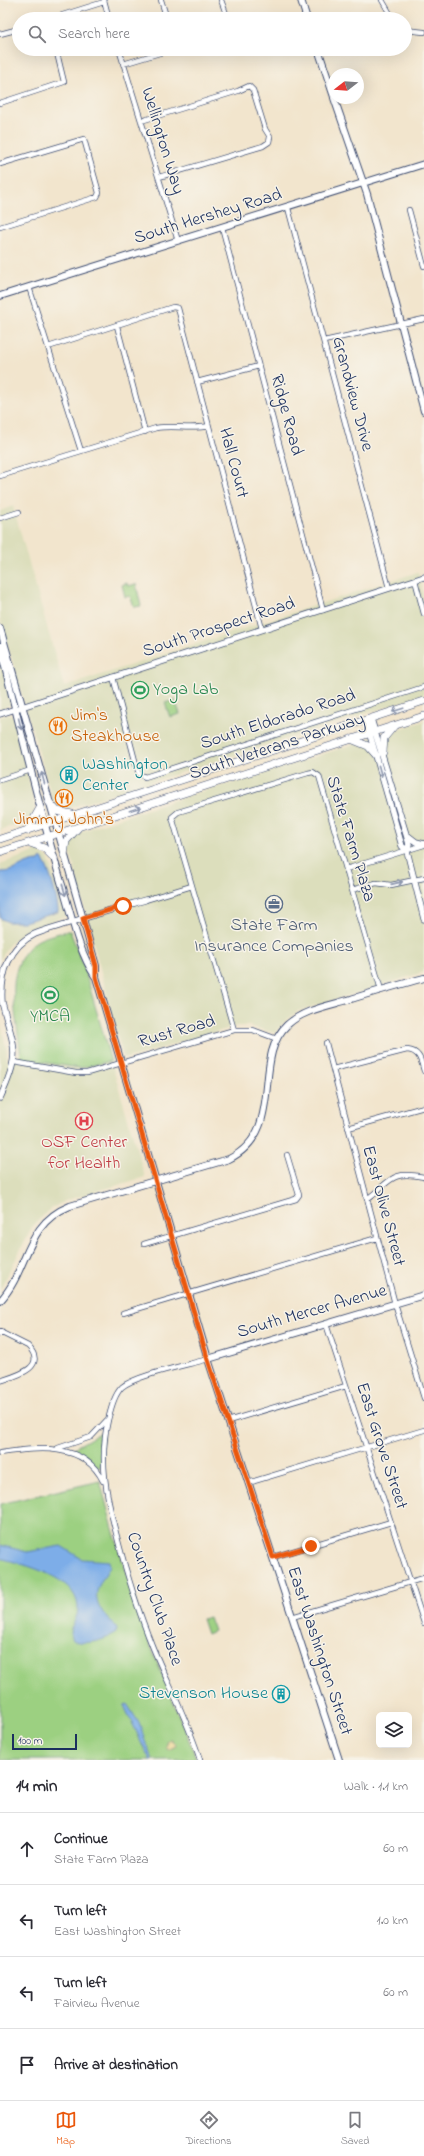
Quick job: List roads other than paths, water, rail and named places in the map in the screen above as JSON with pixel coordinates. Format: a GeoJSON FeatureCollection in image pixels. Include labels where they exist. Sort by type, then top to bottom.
{"type":"FeatureCollection","features":[{"type":"Feature","properties":{"kind":"highway","name":"South Veterans Parkway"},"geometry":{"type":"LineString","coordinates":[[0,839],[424,701]]}},
{"type":"Feature","properties":{"kind":"highway","name":"South Veterans Parkway"},"geometry":{"type":"LineString","coordinates":[[0,852],[424,716]]}},
{"type":"Feature","properties":{"kind":"highway"},"geometry":{"type":"LineString","coordinates":[[351,739],[368,746],[379,754],[384,738],[396,725]]}},
{"type":"Feature","properties":{"kind":"highway"},"geometry":{"type":"LineString","coordinates":[[49,802],[57,812],[77,814]]}},
{"type":"Feature","properties":{"kind":"highway"},"geometry":{"type":"LineString","coordinates":[[27,831],[40,808]]}},
{"type":"Feature","properties":{"kind":"highway"},"geometry":{"type":"LineString","coordinates":[[64,855],[66,841],[80,826]]}},
{"type":"Feature","properties":{"kind":"highway"},"geometry":{"type":"LineString","coordinates":[[30,842],[44,848],[54,858]]}},
{"type":"Feature","properties":{"kind":"main road"},"geometry":{"type":"LineString","coordinates":[[301,0],[305,12]]}},
{"type":"Feature","properties":{"kind":"main road"},"geometry":{"type":"LineString","coordinates":[[320,56],[328,79]]}},
{"type":"Feature","properties":{"kind":"main road"},"geometry":{"type":"LineString","coordinates":[[336,104],[364,184],[424,411]]}},
{"type":"Feature","properties":{"kind":"main road","name":"South Hershey Road"},"geometry":{"type":"LineString","coordinates":[[0,296],[288,208],[424,164]]}},
{"type":"Feature","properties":{"kind":"main road","name":"East Washington Street"},"geometry":{"type":"LineString","coordinates":[[0,628],[23,706],[54,822],[83,918],[96,966],[96,977],[171,1236],[208,1359],[339,1760]]}},
{"type":"Feature","properties":{"kind":"main road","name":"East Washington Street"},"geometry":{"type":"LineString","coordinates":[[0,646],[32,770],[47,837],[73,922],[90,968],[96,977]]}},
{"type":"Feature","properties":{"kind":"main road"},"geometry":{"type":"LineString","coordinates":[[0,1300],[11,1285],[40,1227],[55,1213],[70,1206],[229,1159],[248,1145],[258,1130],[262,1118],[272,1053],[277,1039],[287,1025],[305,1013],[424,978]]}},
{"type":"Feature","properties":{"kind":"main road","name":"South Mercer Avenue"},"geometry":{"type":"LineString","coordinates":[[208,1359],[424,1295]]}},
{"type":"Feature","properties":{"kind":"street"},"geometry":{"type":"LineString","coordinates":[[161,0],[165,12]]}},
{"type":"Feature","properties":{"kind":"street"},"geometry":{"type":"LineString","coordinates":[[221,0],[225,12]]}},
{"type":"Feature","properties":{"kind":"street"},"geometry":{"type":"LineString","coordinates":[[382,0],[389,12]]}},
{"type":"Feature","properties":{"kind":"street"},"geometry":{"type":"LineString","coordinates":[[71,12],[104,1],[107,12]]}},
{"type":"Feature","properties":{"kind":"street"},"geometry":{"type":"LineString","coordinates":[[0,34],[12,30]]}},
{"type":"Feature","properties":{"kind":"street"},"geometry":{"type":"LineString","coordinates":[[412,31],[424,32]]}},
{"type":"Feature","properties":{"kind":"street"},"geometry":{"type":"LineString","coordinates":[[0,103],[65,81],[58,56]]}},
{"type":"Feature","properties":{"kind":"street","name":"Wellington Way"},"geometry":{"type":"LineString","coordinates":[[121,56],[178,241]]}},
{"type":"Feature","properties":{"kind":"street"},"geometry":{"type":"LineString","coordinates":[[123,64],[150,56]]}},
{"type":"Feature","properties":{"kind":"street"},"geometry":{"type":"LineString","coordinates":[[141,121],[238,91],[249,86],[253,90],[270,137],[269,142],[264,146],[159,177]]}},
{"type":"Feature","properties":{"kind":"street"},"geometry":{"type":"LineString","coordinates":[[0,164],[84,139],[99,195],[0,226]]}},
{"type":"Feature","properties":{"kind":"street","name":"Grandview Drive"},"geometry":{"type":"LineString","coordinates":[[288,208],[389,588]]}},
{"type":"Feature","properties":{"kind":"street"},"geometry":{"type":"LineString","coordinates":[[409,210],[424,266]]}},
{"type":"Feature","properties":{"kind":"street","name":"Ridge Road"},"geometry":{"type":"LineString","coordinates":[[222,227],[323,610]]}},
{"type":"Feature","properties":{"kind":"street"},"geometry":{"type":"LineString","coordinates":[[29,287],[81,451]]}},
{"type":"Feature","properties":{"kind":"street","name":"Hall Court"},"geometry":{"type":"LineString","coordinates":[[117,326],[176,307],[181,312],[181,322],[262,629]]}},
{"type":"Feature","properties":{"kind":"street"},"geometry":{"type":"LineString","coordinates":[[324,341],[424,319]]}},
{"type":"Feature","properties":{"kind":"street"},"geometry":{"type":"LineString","coordinates":[[48,347],[117,326],[145,432]]}},
{"type":"Feature","properties":{"kind":"street"},"geometry":{"type":"LineString","coordinates":[[197,382],[259,366]]}},
{"type":"Feature","properties":{"kind":"street"},"geometry":{"type":"LineString","coordinates":[[0,476],[163,427],[189,429],[209,426]]}},
{"type":"Feature","properties":{"kind":"street"},"geometry":{"type":"LineString","coordinates":[[0,518],[19,512]]}},
{"type":"Feature","properties":{"kind":"street","name":"South Prospect Road"},"geometry":{"type":"LineString","coordinates":[[0,714],[424,577]]}},
{"type":"Feature","properties":{"kind":"street"},"geometry":{"type":"LineString","coordinates":[[415,580],[424,614]]}},
{"type":"Feature","properties":{"kind":"street","name":"South Eldorado Road"},"geometry":{"type":"LineString","coordinates":[[113,677],[137,768],[141,776],[149,776],[424,687]]}},
{"type":"Feature","properties":{"kind":"street"},"geometry":{"type":"LineString","coordinates":[[369,720],[409,844],[407,851]]}},
{"type":"Feature","properties":{"kind":"street"},"geometry":{"type":"LineString","coordinates":[[379,754],[396,826],[402,846],[407,851],[424,919]]}},
{"type":"Feature","properties":{"kind":"street"},"geometry":{"type":"LineString","coordinates":[[0,780],[32,770]]}},
{"type":"Feature","properties":{"kind":"street","name":"State Farm Plaza"},"geometry":{"type":"LineString","coordinates":[[234,1030],[172,820],[175,812],[313,772],[319,776],[381,990]]}},
{"type":"Feature","properties":{"kind":"street"},"geometry":{"type":"LineString","coordinates":[[396,826],[398,809]]}},
{"type":"Feature","properties":{"kind":"street"},"geometry":{"type":"LineString","coordinates":[[405,833],[416,842],[424,845]]}},
{"type":"Feature","properties":{"kind":"street"},"geometry":{"type":"LineString","coordinates":[[346,869],[424,845]]}},
{"type":"Feature","properties":{"kind":"street"},"geometry":{"type":"LineString","coordinates":[[352,890],[376,883],[391,885],[424,878]]}},
{"type":"Feature","properties":{"kind":"street"},"geometry":{"type":"LineString","coordinates":[[0,1098],[10,1077],[14,1062],[14,1041],[0,988],[6,963],[17,947],[30,937],[83,918],[192,886]]}},
{"type":"Feature","properties":{"kind":"street","name":"Rust Road"},"geometry":{"type":"LineString","coordinates":[[14,1062],[76,1073],[97,1071],[234,1030],[253,1030],[277,1039]]}},
{"type":"Feature","properties":{"kind":"street","name":"East Olive Street"},"geometry":{"type":"LineString","coordinates":[[326,1043],[395,1304],[424,1398]]}},
{"type":"Feature","properties":{"kind":"street"},"geometry":{"type":"LineString","coordinates":[[333,1069],[407,1050],[413,1051],[418,1055],[424,1071]]}},
{"type":"Feature","properties":{"kind":"street"},"geometry":{"type":"LineString","coordinates":[[348,1128],[424,1107]]}},
{"type":"Feature","properties":{"kind":"street"},"geometry":{"type":"LineString","coordinates":[[144,1244],[296,1200],[299,1195],[288,1155]]}},
{"type":"Feature","properties":{"kind":"street"},"geometry":{"type":"LineString","coordinates":[[367,1199],[385,1182],[395,1176],[411,1174],[424,1177]]}},
{"type":"Feature","properties":{"kind":"street"},"geometry":{"type":"LineString","coordinates":[[123,1313],[377,1238]]}},
{"type":"Feature","properties":{"kind":"street","name":"East Grove Street"},"geometry":{"type":"LineString","coordinates":[[326,1324],[424,1623]]}},
{"type":"Feature","properties":{"kind":"street"},"geometry":{"type":"LineString","coordinates":[[0,1333],[28,1346],[33,1358],[31,1367],[27,1372],[0,1381]]}},
{"type":"Feature","properties":{"kind":"street","name":"Country Club Place"},"geometry":{"type":"LineString","coordinates":[[200,1760],[144,1622],[123,1558],[106,1490],[104,1454],[109,1417],[116,1396],[123,1386],[137,1380],[208,1359]]}},
{"type":"Feature","properties":{"kind":"street"},"geometry":{"type":"LineString","coordinates":[[228,1421],[346,1386]]}},
{"type":"Feature","properties":{"kind":"street","name":"Country Club Place"},"geometry":{"type":"LineString","coordinates":[[0,1453],[55,1449],[91,1437],[99,1431],[109,1417]]}},
{"type":"Feature","properties":{"kind":"street"},"geometry":{"type":"LineString","coordinates":[[248,1483],[424,1430]]}},
{"type":"Feature","properties":{"kind":"street","name":"Country Club Place"},"geometry":{"type":"LineString","coordinates":[[55,1449],[74,1453],[86,1460],[97,1471],[106,1490]]}},
{"type":"Feature","properties":{"kind":"street"},"geometry":{"type":"LineString","coordinates":[[273,1557],[391,1522]]}},
{"type":"Feature","properties":{"kind":"street"},"geometry":{"type":"LineString","coordinates":[[292,1617],[424,1578]]}},
{"type":"Feature","properties":{"kind":"water"},"geometry":{"type":"Polygon","coordinates":[[[41,858],[47,867],[57,901],[58,912],[24,922],[8,922],[0,918],[0,872],[10,871],[29,863],[39,861],[41,858]]]}},
{"type":"Feature","properties":{"kind":"water"},"geometry":{"type":"Polygon","coordinates":[[[0,1545],[27,1552],[61,1546],[82,1559],[109,1561],[110,1566],[98,1589],[97,1600],[104,1614],[117,1628],[116,1633],[107,1638],[89,1642],[78,1642],[73,1640],[70,1633],[78,1607],[75,1596],[68,1587],[59,1580],[35,1568],[0,1558],[0,1545]]]}},
{"type":"Feature","properties":{"kind":"water"},"geometry":{"type":"Polygon","coordinates":[[[127,1704],[139,1723],[152,1760],[150,1760],[126,1710],[124,1705],[127,1704]]]}},
{"type":"Feature","properties":{"kind":"place","name":"Yoga Lab"},"geometry":{"type":"Point","coordinates":[140,690]}},
{"type":"Feature","properties":{"kind":"place","name":"Jim's Steakhouse"},"geometry":{"type":"Point","coordinates":[58,726]}},
{"type":"Feature","properties":{"kind":"place","name":"Washington Center"},"geometry":{"type":"Point","coordinates":[69,775]}},
{"type":"Feature","properties":{"kind":"place","name":"Jimmy John's"},"geometry":{"type":"Point","coordinates":[64,798]}},
{"type":"Feature","properties":{"kind":"place","name":"State Farm Insurance Companies"},"geometry":{"type":"Point","coordinates":[274,904]}},
{"type":"Feature","properties":{"kind":"place","name":"YMCA"},"geometry":{"type":"Point","coordinates":[50,995]}},
{"type":"Feature","properties":{"kind":"place","name":"OSF Center for Health"},"geometry":{"type":"Point","coordinates":[84,1121]}},
{"type":"Feature","properties":{"kind":"place","name":"Stevenson House"},"geometry":{"type":"Point","coordinates":[281,1694]}}]}
